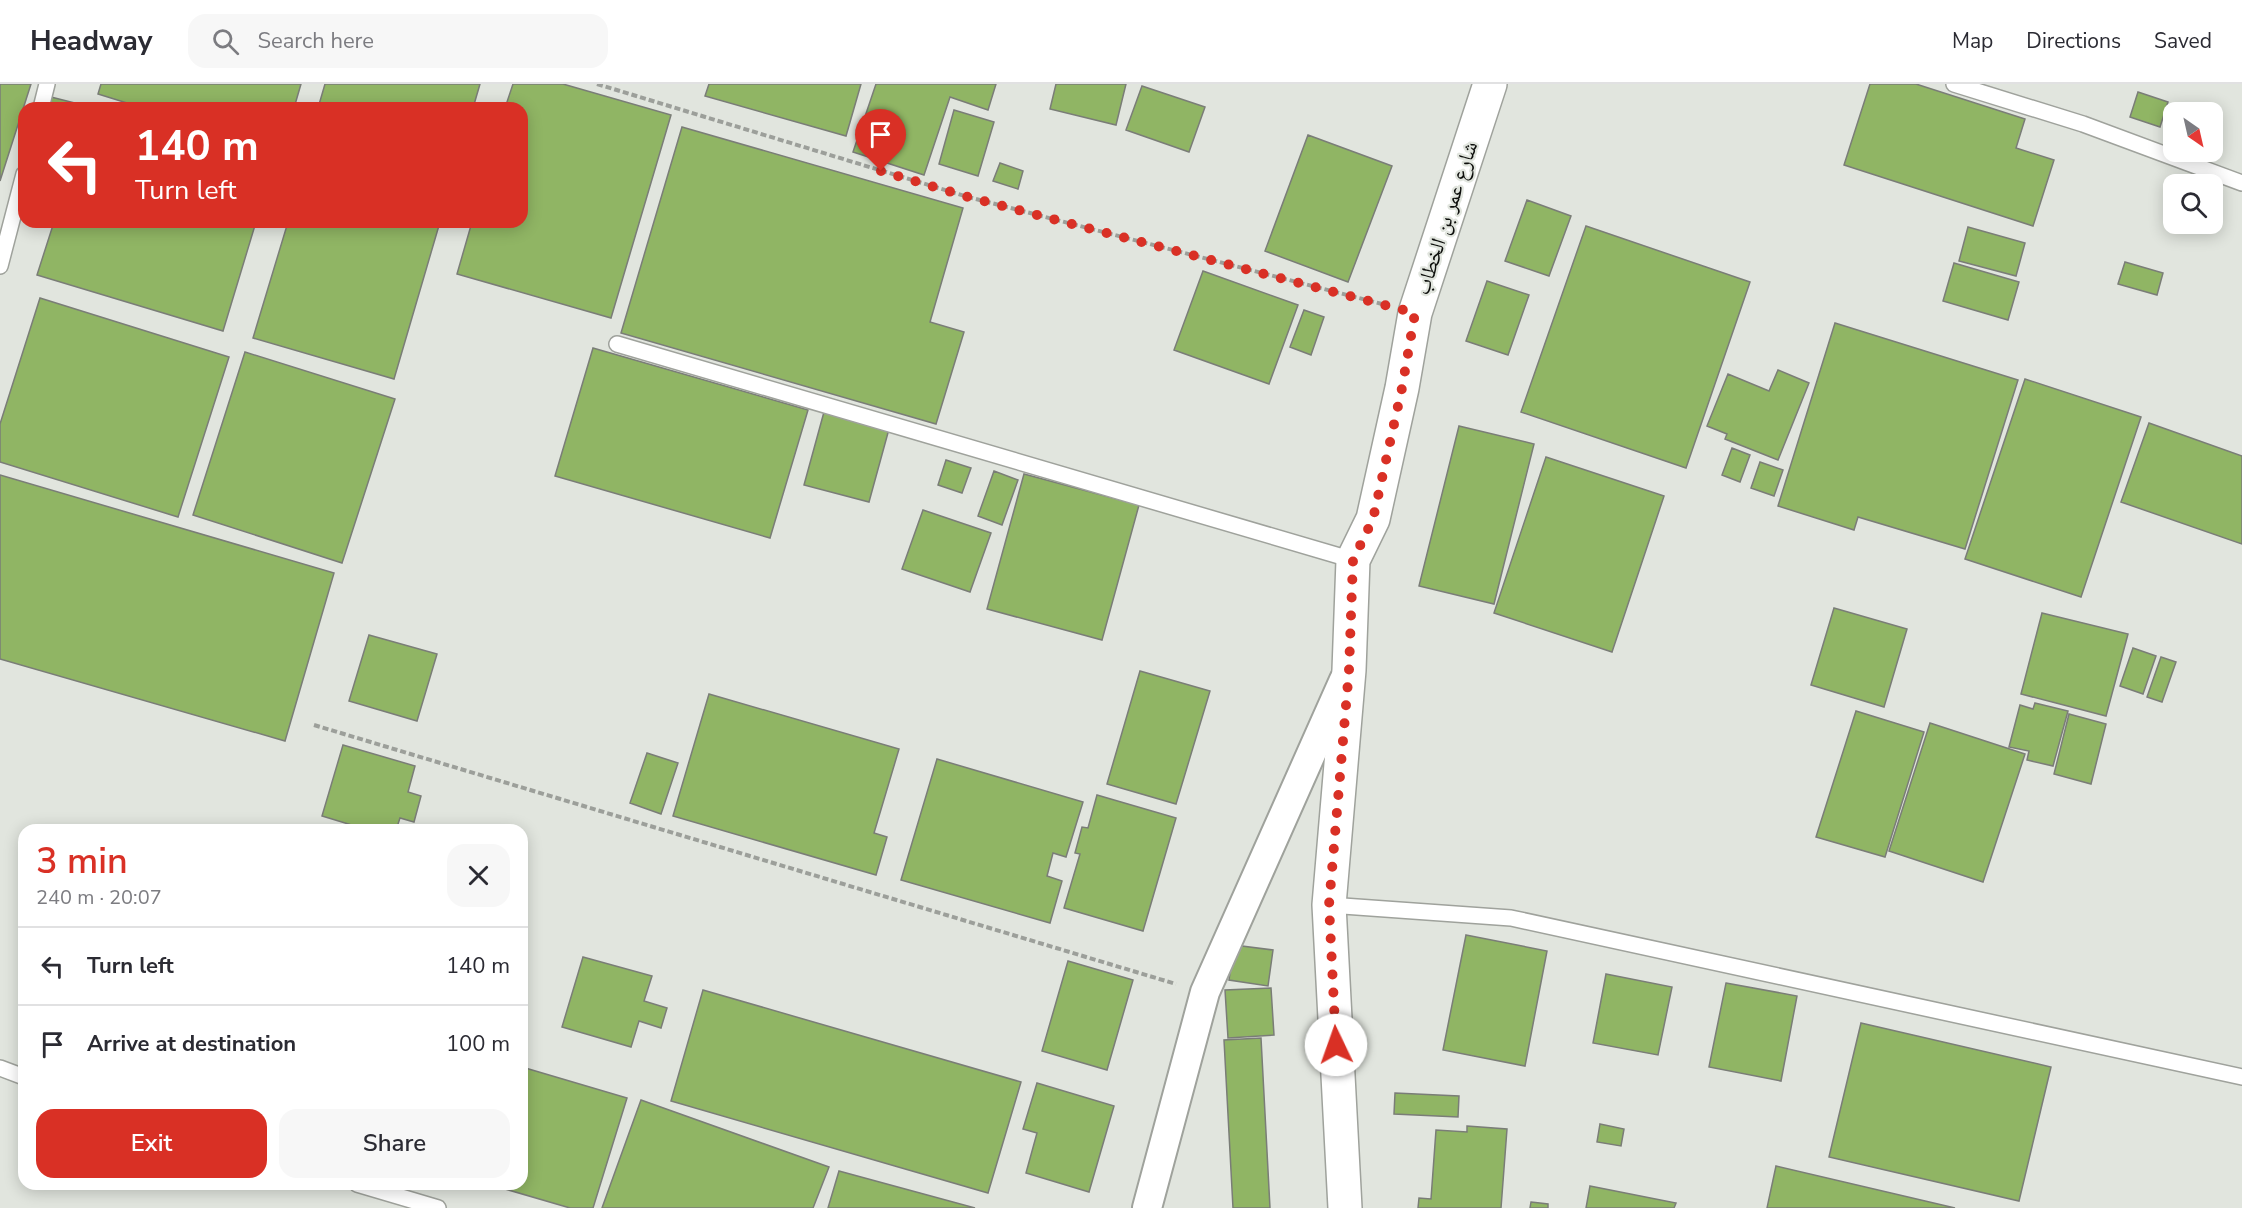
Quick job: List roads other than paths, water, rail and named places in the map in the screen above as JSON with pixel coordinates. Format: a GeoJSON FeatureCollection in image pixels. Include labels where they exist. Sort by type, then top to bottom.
{"type":"FeatureCollection","features":[{"type":"Feature","properties":{"kind":"main road","name":"شارع عمر بن الخطاب"},"geometry":{"type":"LineString","coordinates":[[1345,1208],[1329,905],[1349,670],[1353,560],[1373,519],[1402,388],[1415,313],[1490,84]]}},
{"type":"Feature","properties":{"kind":"street"},"geometry":{"type":"LineString","coordinates":[[1147,1208],[1205,993],[1349,670]]}},
{"type":"Feature","properties":{"kind":"lane"},"geometry":{"type":"LineString","coordinates":[[42,102],[47,84]]}},
{"type":"Feature","properties":{"kind":"lane"},"geometry":{"type":"LineString","coordinates":[[1954,84],[2084,124],[2242,183]]}},
{"type":"Feature","properties":{"kind":"lane"},"geometry":{"type":"LineString","coordinates":[[0,266],[18,197]]}},
{"type":"Feature","properties":{"kind":"lane"},"geometry":{"type":"LineString","coordinates":[[617,344],[1353,560]]}},
{"type":"Feature","properties":{"kind":"lane"},"geometry":{"type":"LineString","coordinates":[[1329,905],[1511,918],[2242,1077]]}},
{"type":"Feature","properties":{"kind":"lane"},"geometry":{"type":"LineString","coordinates":[[0,1068],[18,1075]]}},
{"type":"Feature","properties":{"kind":"lane"},"geometry":{"type":"LineString","coordinates":[[377,1190],[438,1208]]}}]}
